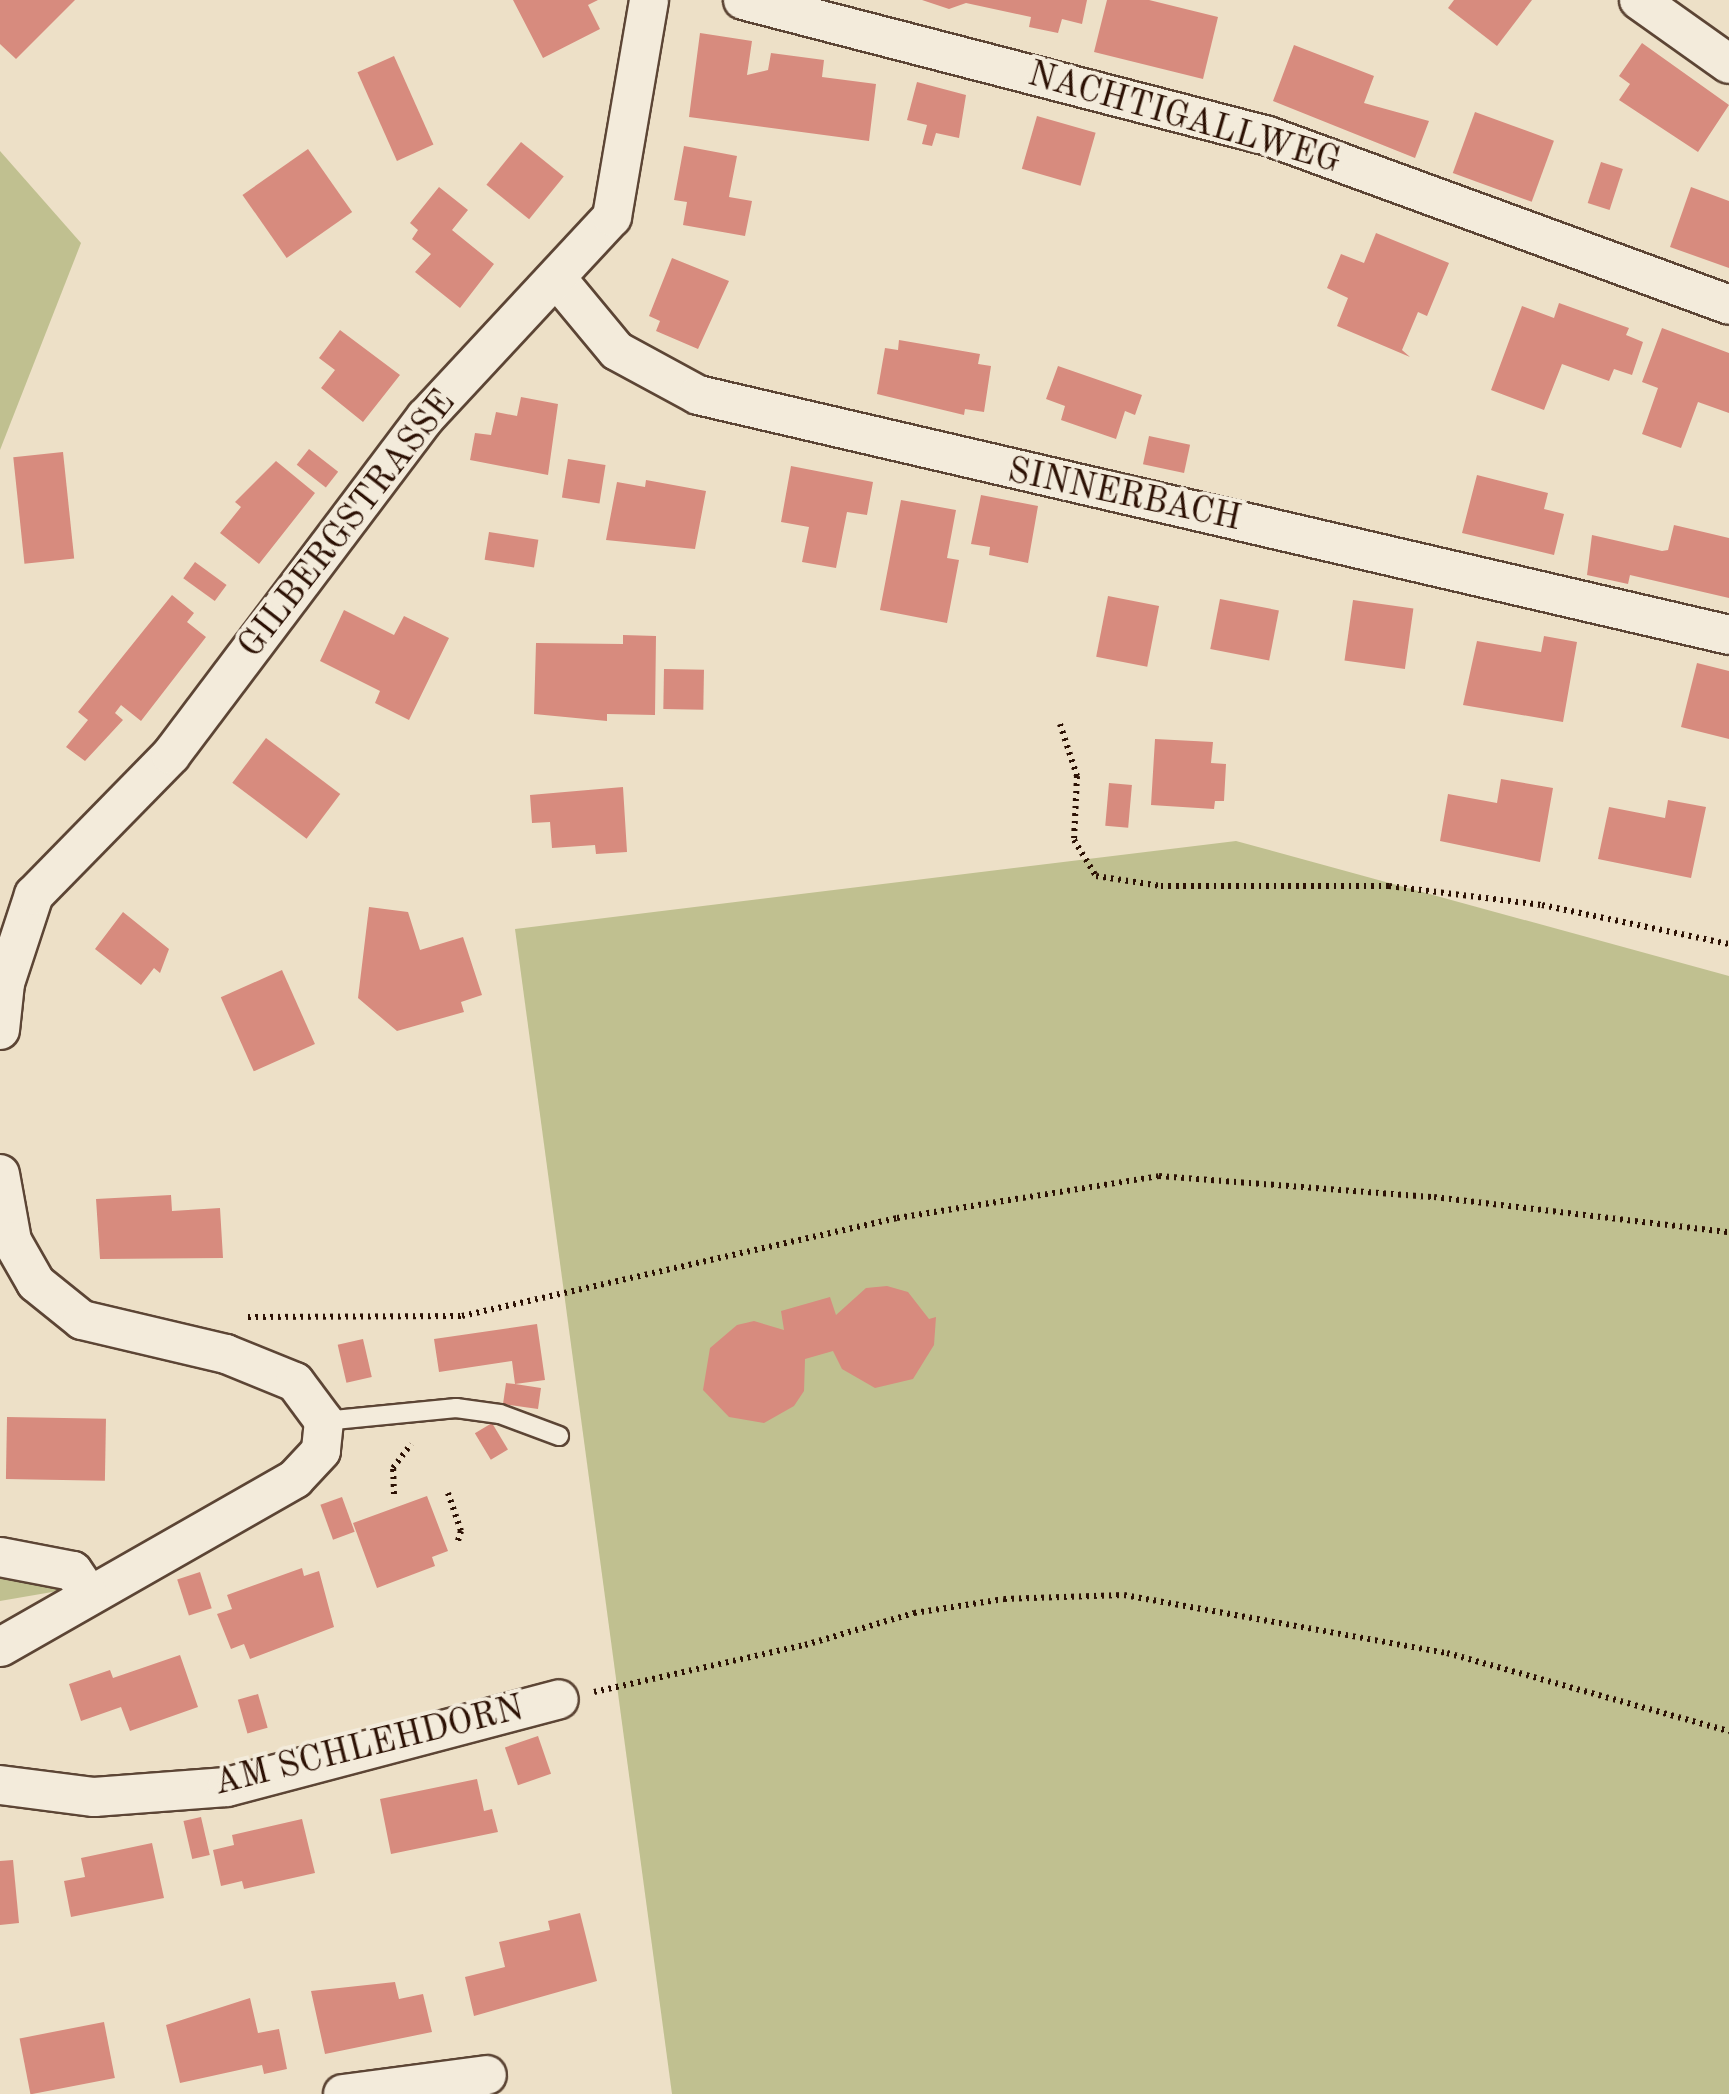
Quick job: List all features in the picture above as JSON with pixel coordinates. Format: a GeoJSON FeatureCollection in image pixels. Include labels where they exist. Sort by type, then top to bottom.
{"type":"FeatureCollection","features":[{"type":"Feature","properties":{"kind":"street","name":"GILBERGSTRASSE"},"geometry":{"type":"LineString","coordinates":[[0,1030],[5,982],[34,895],[171,755],[426,417],[558,280],[612,217],[649,0]]}},
{"type":"Feature","properties":{"kind":"street","name":"NACHTIGALLWEG"},"geometry":{"type":"LineString","coordinates":[[743,0],[1268,136],[1729,305]]}},
{"type":"Feature","properties":{"kind":"street"},"geometry":{"type":"LineString","coordinates":[[1639,0],[1729,64]]}},
{"type":"Feature","properties":{"kind":"street","name":"SINNERBACH"},"geometry":{"type":"LineString","coordinates":[[558,280],[617,351],[698,395],[1729,635]]}},
{"type":"Feature","properties":{"kind":"street"},"geometry":{"type":"LineString","coordinates":[[0,1174],[12,1241],[36,1283],[82,1320],[226,1354],[295,1382],[324,1421],[320,1451],[294,1480],[88,1593],[0,1648]]}},
{"type":"Feature","properties":{"kind":"street"},"geometry":{"type":"LineString","coordinates":[[0,1557],[74,1571],[88,1593]]}},
{"type":"Feature","properties":{"kind":"street","name":"AM SCHLEHDORN"},"geometry":{"type":"LineString","coordinates":[[0,1785],[94,1798],[227,1788],[559,1699]]}},
{"type":"Feature","properties":{"kind":"street"},"geometry":{"type":"LineString","coordinates":[[343,2094],[487,2074]]}},
{"type":"Feature","properties":{"kind":"lane"},"geometry":{"type":"LineString","coordinates":[[324,1421],[426,1407],[500,1414],[560,1436]]}},
{"type":"Feature","properties":{"kind":"path"},"geometry":{"type":"LineString","coordinates":[[1060,724],[1076,776],[1074,840],[1096,876],[1107,880],[1389,886],[1542,906],[1729,944]]}},
{"type":"Feature","properties":{"kind":"path"},"geometry":{"type":"LineString","coordinates":[[231,1317],[462,1316],[897,1218],[1159,1176],[1434,1197],[1729,1232]]}},
{"type":"Feature","properties":{"kind":"path"},"geometry":{"type":"LineString","coordinates":[[394,1494],[393,1468],[421,1429],[426,1407]]}},
{"type":"Feature","properties":{"kind":"path"},"geometry":{"type":"LineString","coordinates":[[448,1493],[461,1531],[458,1544]]}},
{"type":"Feature","properties":{"kind":"path"},"geometry":{"type":"LineString","coordinates":[[559,1699],[788,1650],[914,1613],[1004,1599],[1124,1595],[1447,1653],[1729,1731]]}},
{"type":"Feature","properties":{"kind":"green space"},"geometry":{"type":"Polygon","coordinates":[[[0,151],[81,243],[0,450],[0,151]]]}},
{"type":"Feature","properties":{"kind":"green space"},"geometry":{"type":"Polygon","coordinates":[[[1236,841],[1729,976],[1729,2094],[672,2094],[515,929],[1236,841]]]}},
{"type":"Feature","properties":{"kind":"green space"},"geometry":{"type":"Polygon","coordinates":[[[0,1565],[46,1574],[58,1591],[0,1601],[0,1565]]]}},
{"type":"Feature","properties":{"kind":"building"},"geometry":{"type":"Polygon","coordinates":[[[0,0],[75,0],[16,59],[0,44],[0,0]]]}},
{"type":"Feature","properties":{"kind":"building"},"geometry":{"type":"Polygon","coordinates":[[[513,0],[598,0],[588,5],[600,29],[543,58],[513,0]]]}},
{"type":"Feature","properties":{"kind":"building"},"geometry":{"type":"Polygon","coordinates":[[[922,0],[1087,0],[1082,24],[1062,19],[1058,33],[1029,27],[1031,17],[966,3],[949,9],[922,0]]]}},
{"type":"Feature","properties":{"kind":"building"},"geometry":{"type":"Polygon","coordinates":[[[1107,0],[1149,0],[1218,17],[1203,79],[1094,52],[1107,0]]]}},
{"type":"Feature","properties":{"kind":"building"},"geometry":{"type":"Polygon","coordinates":[[[1454,0],[1532,0],[1497,46],[1448,8],[1454,0]]]}},
{"type":"Feature","properties":{"kind":"building"},"geometry":{"type":"Polygon","coordinates":[[[700,33],[752,41],[747,75],[768,70],[771,53],[824,60],[822,77],[876,84],[869,141],[689,117],[700,33]]]}},
{"type":"Feature","properties":{"kind":"building"},"geometry":{"type":"Polygon","coordinates":[[[1642,43],[1729,105],[1698,152],[1619,100],[1630,84],[1619,76],[1642,43]]]}},
{"type":"Feature","properties":{"kind":"building"},"geometry":{"type":"Polygon","coordinates":[[[1294,45],[1374,76],[1364,103],[1429,121],[1415,158],[1273,101],[1294,45]]]}},
{"type":"Feature","properties":{"kind":"building"},"geometry":{"type":"Polygon","coordinates":[[[394,56],[433,145],[397,161],[357,72],[394,56]]]}},
{"type":"Feature","properties":{"kind":"building"},"geometry":{"type":"Polygon","coordinates":[[[917,82],[966,95],[959,138],[936,133],[932,146],[922,144],[927,125],[907,120],[917,82]]]}},
{"type":"Feature","properties":{"kind":"building"},"geometry":{"type":"Polygon","coordinates":[[[1475,112],[1554,141],[1532,202],[1453,173],[1475,112]]]}},
{"type":"Feature","properties":{"kind":"building"},"geometry":{"type":"Polygon","coordinates":[[[1037,116],[1096,133],[1080,186],[1022,169],[1037,116]]]}},
{"type":"Feature","properties":{"kind":"building"},"geometry":{"type":"Polygon","coordinates":[[[521,142],[564,177],[529,219],[486,185],[521,142]]]}},
{"type":"Feature","properties":{"kind":"building"},"geometry":{"type":"Polygon","coordinates":[[[684,146],[737,156],[729,197],[752,201],[745,236],[683,225],[687,202],[674,200],[684,146]]]}},
{"type":"Feature","properties":{"kind":"building"},"geometry":{"type":"Polygon","coordinates":[[[308,149],[352,212],[287,258],[242,195],[308,149]]]}},
{"type":"Feature","properties":{"kind":"building"},"geometry":{"type":"Polygon","coordinates":[[[1601,162],[1623,169],[1610,210],[1588,203],[1601,162]]]}},
{"type":"Feature","properties":{"kind":"building"},"geometry":{"type":"Polygon","coordinates":[[[439,187],[468,210],[452,230],[494,264],[460,308],[415,272],[431,254],[412,239],[418,230],[410,223],[439,187]]]}},
{"type":"Feature","properties":{"kind":"building"},"geometry":{"type":"Polygon","coordinates":[[[1691,187],[1729,201],[1729,268],[1670,247],[1691,187]]]}},
{"type":"Feature","properties":{"kind":"building"},"geometry":{"type":"Polygon","coordinates":[[[1376,233],[1449,263],[1427,316],[1418,312],[1402,350],[1410,357],[1337,326],[1348,298],[1327,288],[1341,254],[1364,263],[1376,233]]]}},
{"type":"Feature","properties":{"kind":"building"},"geometry":{"type":"Polygon","coordinates":[[[672,258],[729,281],[698,349],[656,331],[660,321],[649,316],[672,258]]]}},
{"type":"Feature","properties":{"kind":"building"},"geometry":{"type":"Polygon","coordinates":[[[1559,303],[1629,328],[1626,335],[1643,342],[1632,375],[1614,369],[1609,381],[1562,364],[1544,410],[1491,390],[1522,306],[1554,318],[1559,303]]]}},
{"type":"Feature","properties":{"kind":"building"},"geometry":{"type":"Polygon","coordinates":[[[1662,328],[1729,353],[1729,413],[1698,402],[1681,448],[1642,434],[1658,388],[1642,382],[1662,328]]]}},
{"type":"Feature","properties":{"kind":"building"},"geometry":{"type":"Polygon","coordinates":[[[340,330],[400,375],[363,422],[321,388],[335,370],[319,358],[340,330]]]}},
{"type":"Feature","properties":{"kind":"building"},"geometry":{"type":"Polygon","coordinates":[[[899,340],[980,354],[978,364],[991,366],[984,412],[965,409],[964,415],[877,394],[885,348],[898,350],[899,340]]]}},
{"type":"Feature","properties":{"kind":"building"},"geometry":{"type":"Polygon","coordinates":[[[1058,366],[1142,395],[1135,415],[1125,411],[1116,439],[1061,420],[1065,406],[1046,399],[1058,366]]]}},
{"type":"Feature","properties":{"kind":"building"},"geometry":{"type":"Polygon","coordinates":[[[521,397],[558,404],[548,475],[470,460],[475,433],[491,435],[496,412],[517,416],[521,397]]]}},
{"type":"Feature","properties":{"kind":"building"},"geometry":{"type":"Polygon","coordinates":[[[1149,436],[1190,445],[1184,473],[1143,464],[1149,436]]]}},
{"type":"Feature","properties":{"kind":"building"},"geometry":{"type":"Polygon","coordinates":[[[309,449],[338,472],[326,488],[297,465],[309,449]]]}},
{"type":"Feature","properties":{"kind":"building"},"geometry":{"type":"Polygon","coordinates":[[[63,452],[74,558],[24,564],[13,457],[63,452]]]}},
{"type":"Feature","properties":{"kind":"building"},"geometry":{"type":"Polygon","coordinates":[[[568,459],[606,465],[599,503],[562,498],[568,459]]]}},
{"type":"Feature","properties":{"kind":"building"},"geometry":{"type":"Polygon","coordinates":[[[276,461],[315,493],[259,564],[220,533],[241,507],[235,502],[276,461]]]}},
{"type":"Feature","properties":{"kind":"building"},"geometry":{"type":"Polygon","coordinates":[[[791,466],[873,482],[867,515],[847,512],[836,568],[802,562],[809,527],[781,522],[791,466]]]}},
{"type":"Feature","properties":{"kind":"building"},"geometry":{"type":"Polygon","coordinates":[[[1477,475],[1548,493],[1544,509],[1564,514],[1554,555],[1462,533],[1477,475]]]}},
{"type":"Feature","properties":{"kind":"building"},"geometry":{"type":"Polygon","coordinates":[[[646,480],[706,491],[695,549],[606,540],[617,482],[645,487],[646,480]]]}},
{"type":"Feature","properties":{"kind":"building"},"geometry":{"type":"Polygon","coordinates":[[[981,495],[1038,506],[1028,563],[989,555],[990,547],[971,544],[981,495]]]}},
{"type":"Feature","properties":{"kind":"building"},"geometry":{"type":"Polygon","coordinates":[[[901,500],[956,510],[947,558],[959,560],[947,623],[880,610],[901,500]]]}},
{"type":"Feature","properties":{"kind":"building"},"geometry":{"type":"Polygon","coordinates":[[[1674,525],[1729,538],[1729,598],[1630,575],[1628,584],[1587,575],[1592,535],[1662,551],[1668,550],[1674,525]]]}},
{"type":"Feature","properties":{"kind":"building"},"geometry":{"type":"Polygon","coordinates":[[[489,532],[538,540],[534,567],[485,560],[489,532]]]}},
{"type":"Feature","properties":{"kind":"building"},"geometry":{"type":"Polygon","coordinates":[[[195,562],[227,585],[215,601],[183,578],[195,562]]]}},
{"type":"Feature","properties":{"kind":"building"},"geometry":{"type":"Polygon","coordinates":[[[172,595],[194,613],[187,622],[206,637],[141,721],[121,705],[115,713],[123,720],[85,761],[66,747],[88,720],[78,712],[172,595]]]}},
{"type":"Feature","properties":{"kind":"building"},"geometry":{"type":"Polygon","coordinates":[[[1108,596],[1159,606],[1147,667],[1096,657],[1108,596]]]}},
{"type":"Feature","properties":{"kind":"building"},"geometry":{"type":"Polygon","coordinates":[[[1220,599],[1279,610],[1269,661],[1210,649],[1220,599]]]}},
{"type":"Feature","properties":{"kind":"building"},"geometry":{"type":"Polygon","coordinates":[[[1353,600],[1413,608],[1405,669],[1345,660],[1353,600]]]}},
{"type":"Feature","properties":{"kind":"building"},"geometry":{"type":"Polygon","coordinates":[[[344,610],[394,635],[404,616],[449,638],[409,720],[375,703],[380,691],[320,661],[344,610]]]}},
{"type":"Feature","properties":{"kind":"building"},"geometry":{"type":"Polygon","coordinates":[[[623,635],[656,636],[655,715],[607,714],[607,721],[534,714],[536,643],[623,644],[623,635]]]}},
{"type":"Feature","properties":{"kind":"building"},"geometry":{"type":"Polygon","coordinates":[[[1544,636],[1577,642],[1563,722],[1463,705],[1477,641],[1541,652],[1544,636]]]}},
{"type":"Feature","properties":{"kind":"building"},"geometry":{"type":"Polygon","coordinates":[[[1697,663],[1729,671],[1729,739],[1681,727],[1697,663]]]}},
{"type":"Feature","properties":{"kind":"building"},"geometry":{"type":"Polygon","coordinates":[[[664,669],[704,670],[703,710],[663,709],[664,669]]]}},
{"type":"Feature","properties":{"kind":"building"},"geometry":{"type":"Polygon","coordinates":[[[266,738],[340,794],[307,839],[232,783],[266,738]]]}},
{"type":"Feature","properties":{"kind":"building"},"geometry":{"type":"Polygon","coordinates":[[[1155,739],[1213,742],[1211,763],[1226,764],[1224,801],[1215,801],[1214,809],[1151,805],[1155,739]]]}},
{"type":"Feature","properties":{"kind":"building"},"geometry":{"type":"Polygon","coordinates":[[[1501,779],[1553,788],[1540,862],[1440,841],[1448,794],[1497,803],[1501,779]]]}},
{"type":"Feature","properties":{"kind":"building"},"geometry":{"type":"Polygon","coordinates":[[[1109,783],[1132,785],[1128,828],[1105,826],[1109,783]]]}},
{"type":"Feature","properties":{"kind":"building"},"geometry":{"type":"Polygon","coordinates":[[[623,787],[627,852],[596,854],[595,845],[552,848],[550,822],[532,823],[530,795],[623,787]]]}},
{"type":"Feature","properties":{"kind":"building"},"geometry":{"type":"Polygon","coordinates":[[[1668,800],[1706,807],[1691,878],[1598,859],[1609,807],[1665,818],[1668,800]]]}},
{"type":"Feature","properties":{"kind":"building"},"geometry":{"type":"Polygon","coordinates":[[[369,907],[408,912],[420,950],[463,937],[482,995],[461,1002],[464,1012],[397,1031],[358,998],[369,907]]]}},
{"type":"Feature","properties":{"kind":"building"},"geometry":{"type":"Polygon","coordinates":[[[123,912],[169,949],[160,973],[154,968],[141,985],[95,949],[123,912]]]}},
{"type":"Feature","properties":{"kind":"building"},"geometry":{"type":"Polygon","coordinates":[[[282,970],[315,1044],[254,1071],[221,997],[282,970]]]}},
{"type":"Feature","properties":{"kind":"building"},"geometry":{"type":"Polygon","coordinates":[[[171,1195],[172,1211],[220,1208],[223,1258],[100,1259],[96,1199],[171,1195]]]}},
{"type":"Feature","properties":{"kind":"building"},"geometry":{"type":"Polygon","coordinates":[[[887,1286],[908,1292],[929,1319],[936,1317],[934,1345],[913,1379],[875,1388],[842,1369],[833,1351],[805,1359],[804,1391],[794,1406],[764,1423],[729,1417],[703,1390],[710,1348],[737,1325],[754,1321],[784,1330],[781,1311],[830,1297],[836,1315],[866,1288],[887,1286]]]}},
{"type":"Feature","properties":{"kind":"building"},"geometry":{"type":"Polygon","coordinates":[[[537,1324],[545,1380],[515,1384],[512,1361],[439,1372],[434,1339],[537,1324]]]}},
{"type":"Feature","properties":{"kind":"building"},"geometry":{"type":"Polygon","coordinates":[[[363,1339],[372,1377],[346,1383],[338,1345],[363,1339]]]}},
{"type":"Feature","properties":{"kind":"building"},"geometry":{"type":"Polygon","coordinates":[[[506,1383],[541,1388],[538,1409],[503,1404],[506,1383]]]}},
{"type":"Feature","properties":{"kind":"building"},"geometry":{"type":"Polygon","coordinates":[[[7,1417],[106,1419],[105,1481],[6,1479],[7,1417]]]}},
{"type":"Feature","properties":{"kind":"building"},"geometry":{"type":"Polygon","coordinates":[[[492,1423],[508,1450],[491,1460],[475,1433],[492,1423]]]}},
{"type":"Feature","properties":{"kind":"building"},"geometry":{"type":"Polygon","coordinates":[[[427,1496],[448,1551],[432,1557],[435,1566],[377,1588],[353,1523],[427,1496]]]}},
{"type":"Feature","properties":{"kind":"building"},"geometry":{"type":"Polygon","coordinates":[[[342,1497],[355,1532],[333,1540],[320,1505],[342,1497]]]}},
{"type":"Feature","properties":{"kind":"building"},"geometry":{"type":"Polygon","coordinates":[[[302,1568],[304,1576],[319,1571],[334,1627],[250,1659],[244,1644],[231,1649],[217,1614],[232,1609],[227,1595],[302,1568]]]}},
{"type":"Feature","properties":{"kind":"building"},"geometry":{"type":"Polygon","coordinates":[[[200,1572],[212,1608],[189,1616],[177,1579],[200,1572]]]}},
{"type":"Feature","properties":{"kind":"building"},"geometry":{"type":"Polygon","coordinates":[[[180,1655],[198,1707],[130,1731],[121,1707],[81,1721],[69,1684],[110,1670],[113,1678],[180,1655]]]}},
{"type":"Feature","properties":{"kind":"building"},"geometry":{"type":"Polygon","coordinates":[[[258,1694],[268,1728],[247,1733],[238,1700],[258,1694]]]}},
{"type":"Feature","properties":{"kind":"building"},"geometry":{"type":"Polygon","coordinates":[[[538,1736],[551,1774],[518,1785],[505,1747],[538,1736]]]}},
{"type":"Feature","properties":{"kind":"building"},"geometry":{"type":"Polygon","coordinates":[[[477,1779],[484,1811],[492,1809],[498,1832],[391,1854],[380,1799],[477,1779]]]}},
{"type":"Feature","properties":{"kind":"building"},"geometry":{"type":"Polygon","coordinates":[[[201,1817],[210,1855],[192,1859],[183,1821],[201,1817]]]}},
{"type":"Feature","properties":{"kind":"building"},"geometry":{"type":"Polygon","coordinates":[[[302,1819],[315,1873],[244,1889],[242,1881],[221,1886],[213,1850],[234,1845],[232,1835],[302,1819]]]}},
{"type":"Feature","properties":{"kind":"building"},"geometry":{"type":"Polygon","coordinates":[[[152,1843],[164,1898],[71,1917],[64,1881],[85,1877],[81,1858],[152,1843]]]}},
{"type":"Feature","properties":{"kind":"building"},"geometry":{"type":"Polygon","coordinates":[[[13,1860],[19,1923],[0,1925],[0,1861],[13,1860]]]}},
{"type":"Feature","properties":{"kind":"building"},"geometry":{"type":"Polygon","coordinates":[[[580,1913],[597,1981],[474,2016],[465,1977],[505,1967],[499,1942],[550,1930],[548,1921],[580,1913]]]}},
{"type":"Feature","properties":{"kind":"building"},"geometry":{"type":"Polygon","coordinates":[[[395,1982],[399,1999],[423,1994],[432,2032],[325,2054],[311,1991],[395,1982]]]}},
{"type":"Feature","properties":{"kind":"building"},"geometry":{"type":"Polygon","coordinates":[[[250,1998],[258,2033],[279,2029],[287,2069],[264,2074],[262,2065],[180,2083],[166,2025],[250,1998]]]}},
{"type":"Feature","properties":{"kind":"building"},"geometry":{"type":"Polygon","coordinates":[[[104,2022],[115,2078],[30,2094],[20,2038],[104,2022]]]}}]}
